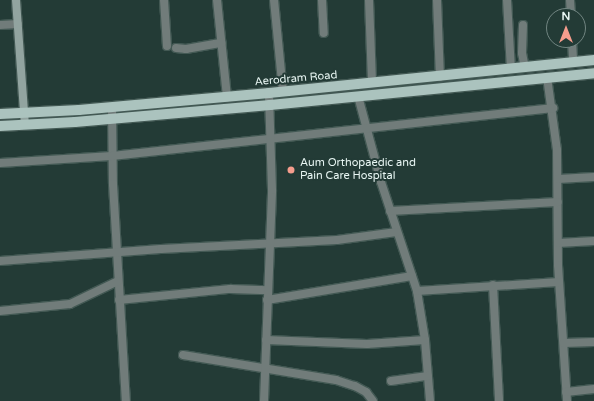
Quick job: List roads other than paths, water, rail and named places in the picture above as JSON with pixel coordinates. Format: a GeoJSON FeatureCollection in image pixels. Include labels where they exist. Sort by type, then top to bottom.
{"type":"FeatureCollection","features":[{"type":"Feature","properties":{"kind":"main road","name":"Aerodram Road"},"geometry":{"type":"LineString","coordinates":[[0,114],[112,107],[227,96],[269,94],[594,60]]}},
{"type":"Feature","properties":{"kind":"main road","name":"Aerodram Road"},"geometry":{"type":"LineString","coordinates":[[0,126],[270,105],[594,73]]}},
{"type":"Feature","properties":{"kind":"street"},"geometry":{"type":"LineString","coordinates":[[16,0],[25,125]]}},
{"type":"Feature","properties":{"kind":"street"},"geometry":{"type":"LineString","coordinates":[[164,0],[167,46]]}},
{"type":"Feature","properties":{"kind":"street"},"geometry":{"type":"LineString","coordinates":[[217,0],[227,96]]}},
{"type":"Feature","properties":{"kind":"street"},"geometry":{"type":"LineString","coordinates":[[274,0],[283,92]]}},
{"type":"Feature","properties":{"kind":"street"},"geometry":{"type":"LineString","coordinates":[[322,0],[324,33]]}},
{"type":"Feature","properties":{"kind":"street"},"geometry":{"type":"LineString","coordinates":[[369,0],[372,83]]}},
{"type":"Feature","properties":{"kind":"street"},"geometry":{"type":"LineString","coordinates":[[437,0],[440,77]]}},
{"type":"Feature","properties":{"kind":"street"},"geometry":{"type":"LineString","coordinates":[[507,0],[511,69]]}},
{"type":"Feature","properties":{"kind":"street"},"geometry":{"type":"LineString","coordinates":[[0,25],[18,24]]}},
{"type":"Feature","properties":{"kind":"street"},"geometry":{"type":"LineString","coordinates":[[523,24],[522,53],[524,68]]}},
{"type":"Feature","properties":{"kind":"street"},"geometry":{"type":"LineString","coordinates":[[176,48],[186,49],[221,43]]}},
{"type":"Feature","properties":{"kind":"street"},"geometry":{"type":"LineString","coordinates":[[572,48],[573,62]]}},
{"type":"Feature","properties":{"kind":"street"},"geometry":{"type":"LineString","coordinates":[[547,77],[553,108],[557,150],[559,282],[567,401]]}},
{"type":"Feature","properties":{"kind":"street"},"geometry":{"type":"LineString","coordinates":[[264,401],[264,367],[272,190],[269,94]]}},
{"type":"Feature","properties":{"kind":"street"},"geometry":{"type":"LineString","coordinates":[[358,96],[396,232],[417,291],[425,340],[430,401]]}},
{"type":"Feature","properties":{"kind":"street"},"geometry":{"type":"LineString","coordinates":[[112,107],[112,156],[119,300],[126,401]]}},
{"type":"Feature","properties":{"kind":"street"},"geometry":{"type":"LineString","coordinates":[[0,163],[112,156],[553,108]]}},
{"type":"Feature","properties":{"kind":"street"},"geometry":{"type":"LineString","coordinates":[[558,179],[594,177]]}},
{"type":"Feature","properties":{"kind":"street"},"geometry":{"type":"LineString","coordinates":[[390,211],[558,202]]}},
{"type":"Feature","properties":{"kind":"street"},"geometry":{"type":"LineString","coordinates":[[0,261],[117,252],[337,240],[396,232]]}},
{"type":"Feature","properties":{"kind":"street"},"geometry":{"type":"LineString","coordinates":[[558,243],[594,241]]}},
{"type":"Feature","properties":{"kind":"street"},"geometry":{"type":"LineString","coordinates":[[267,300],[412,276]]}},
{"type":"Feature","properties":{"kind":"street"},"geometry":{"type":"LineString","coordinates":[[0,311],[70,304],[80,301],[118,281]]}},
{"type":"Feature","properties":{"kind":"street"},"geometry":{"type":"LineString","coordinates":[[417,291],[559,282]]}},
{"type":"Feature","properties":{"kind":"street"},"geometry":{"type":"LineString","coordinates":[[494,285],[499,401]]}},
{"type":"Feature","properties":{"kind":"street"},"geometry":{"type":"LineString","coordinates":[[119,300],[230,289],[268,290]]}},
{"type":"Feature","properties":{"kind":"street"},"geometry":{"type":"LineString","coordinates":[[266,340],[367,344],[425,340]]}},
{"type":"Feature","properties":{"kind":"street"},"geometry":{"type":"LineString","coordinates":[[564,343],[594,342]]}},
{"type":"Feature","properties":{"kind":"street"},"geometry":{"type":"LineString","coordinates":[[183,355],[264,367],[336,380],[355,386],[366,392],[373,401]]}},
{"type":"Feature","properties":{"kind":"street"},"geometry":{"type":"LineString","coordinates":[[391,381],[428,376]]}},
{"type":"Feature","properties":{"kind":"street"},"geometry":{"type":"LineString","coordinates":[[566,392],[594,389]]}},
{"type":"Feature","properties":{"kind":"place","name":"Aum Orthopaedic and Pain Care Hospital"},"geometry":{"type":"Point","coordinates":[291,170]}}]}
